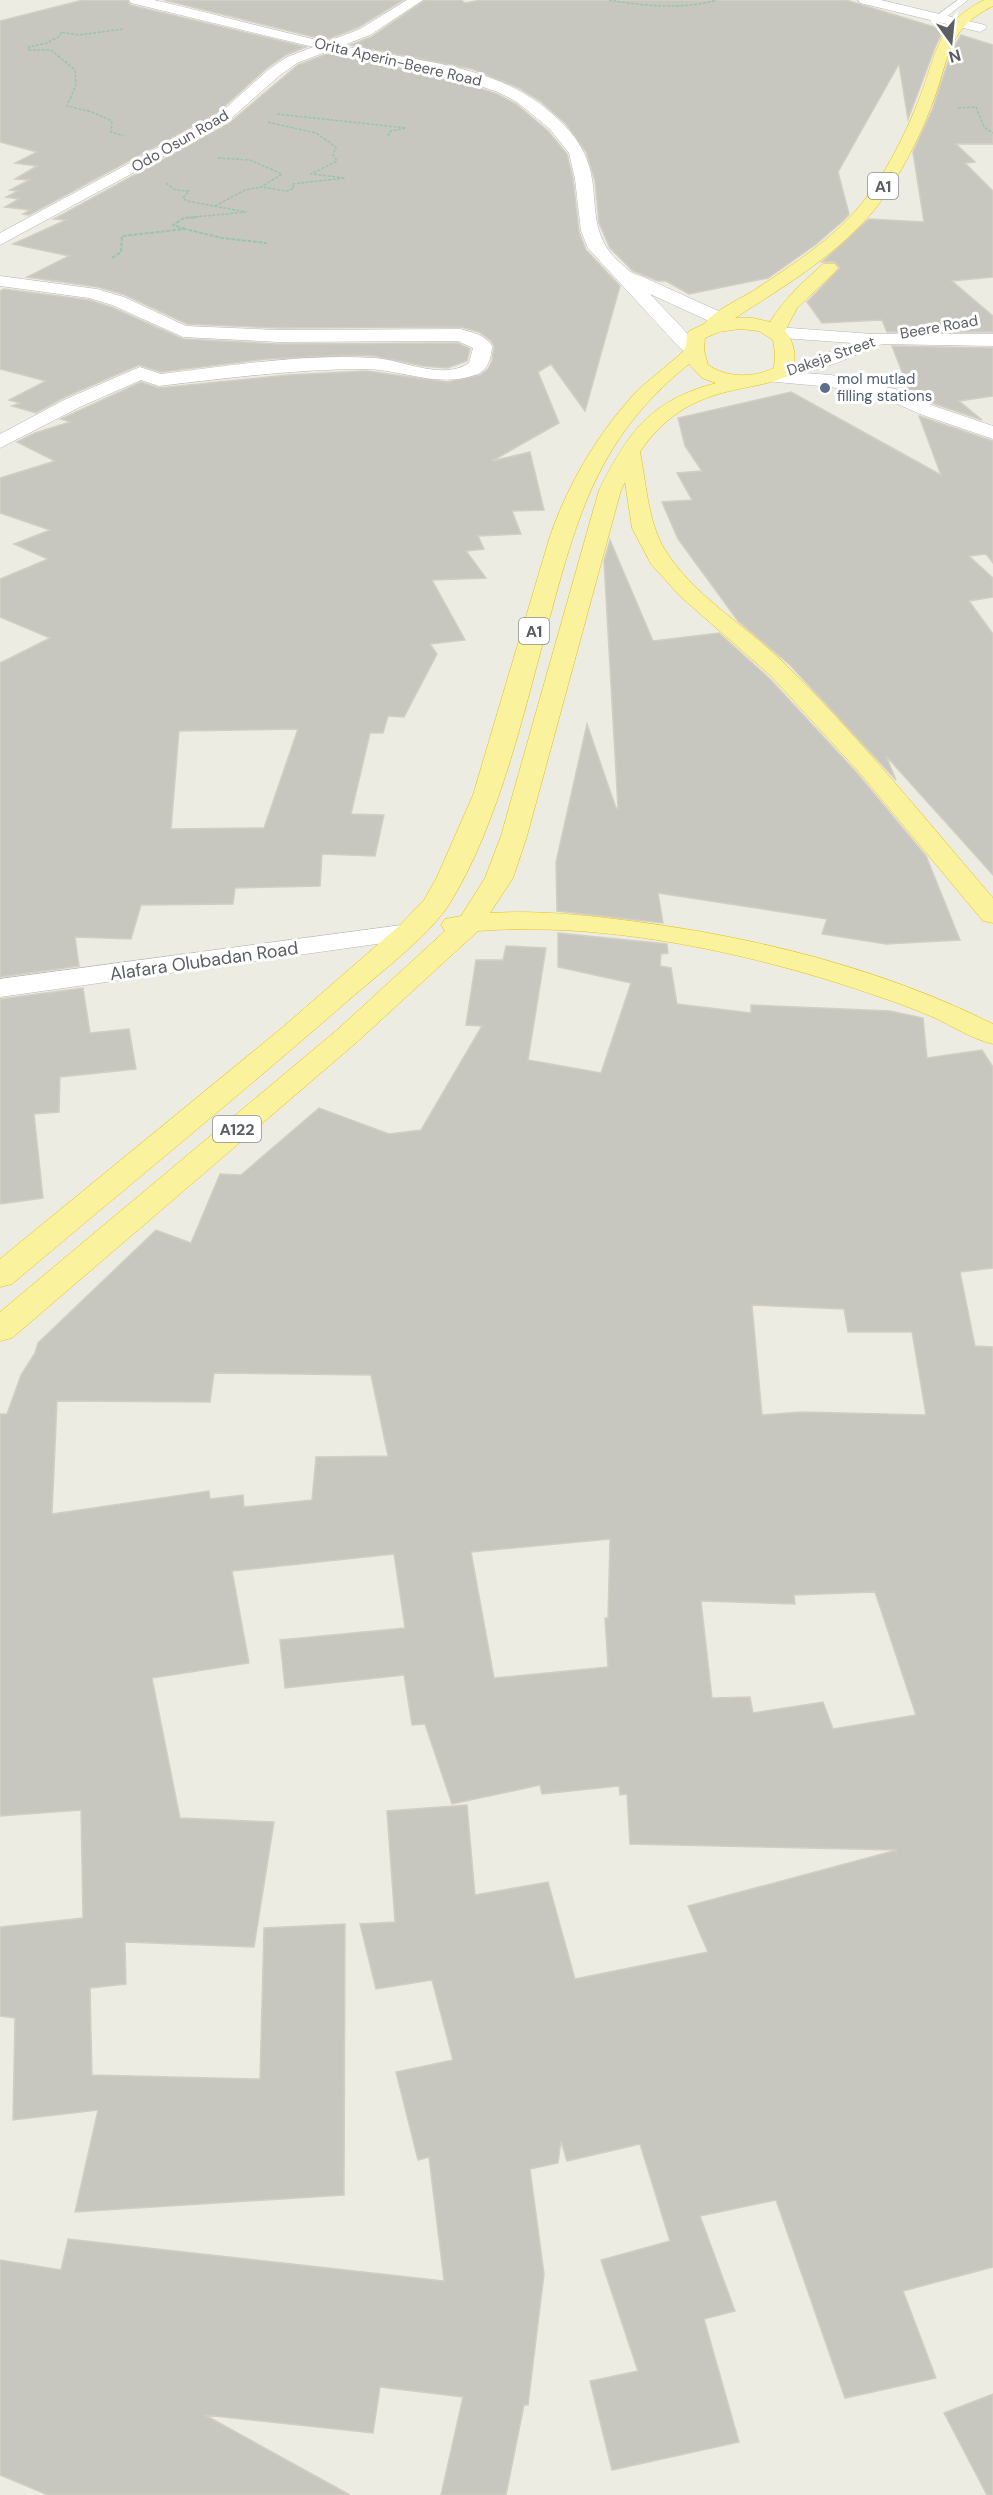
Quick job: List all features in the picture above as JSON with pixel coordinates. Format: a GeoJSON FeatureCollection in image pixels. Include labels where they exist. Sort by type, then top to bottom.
{"type":"FeatureCollection","features":[{"type":"Feature","properties":{"kind":"highway","name":"A1"},"geometry":{"type":"LineString","coordinates":[[721,323],[851,226],[873,201],[924,107],[946,42],[958,23],[968,14],[993,1]]}},
{"type":"Feature","properties":{"kind":"highway"},"geometry":{"type":"LineString","coordinates":[[970,43],[987,23]]}},
{"type":"Feature","properties":{"kind":"highway"},"geometry":{"type":"LineString","coordinates":[[894,164],[915,165]]}},
{"type":"Feature","properties":{"kind":"highway"},"geometry":{"type":"LineString","coordinates":[[776,333],[779,321],[798,296],[837,261]]}},
{"type":"Feature","properties":{"kind":"highway"},"geometry":{"type":"LineString","coordinates":[[721,323],[764,327],[776,333],[782,338],[785,362],[783,371],[768,377],[716,378],[704,372],[695,363],[693,351],[696,335],[721,323]]}},
{"type":"Feature","properties":{"kind":"highway","name":"A1"},"geometry":{"type":"LineString","coordinates":[[409,932],[436,904],[473,830],[486,795],[564,525],[583,480],[606,441],[637,400],[693,351]]}},
{"type":"Feature","properties":{"kind":"highway","name":"A1"},"geometry":{"type":"LineString","coordinates":[[470,923],[499,878],[514,837],[610,490],[631,448],[670,407],[692,396],[768,377]]}},
{"type":"Feature","properties":{"kind":"highway"},"geometry":{"type":"LineString","coordinates":[[606,441],[631,448],[643,528],[659,559],[689,592],[779,671],[868,767],[993,915]]}},
{"type":"Feature","properties":{"kind":"highway"},"geometry":{"type":"LineString","coordinates":[[409,932],[470,923],[528,921],[585,924],[665,933],[740,948],[839,974],[929,1005],[993,1035]]}},
{"type":"Feature","properties":{"kind":"highway","name":"A122"},"geometry":{"type":"LineString","coordinates":[[0,1330],[347,1036],[470,923]]}},
{"type":"Feature","properties":{"kind":"highway","name":"A122"},"geometry":{"type":"LineString","coordinates":[[0,1276],[293,1033],[409,932]]}},
{"type":"Feature","properties":{"kind":"street","name":"Orita Aperin-Beere Road"},"geometry":{"type":"LineString","coordinates":[[136,0],[326,46],[476,79],[519,97],[543,113],[572,144],[579,160],[585,186],[594,243],[605,259],[622,274],[672,331],[693,351]]}},
{"type":"Feature","properties":{"kind":"street","name":"Odo Osun Road"},"geometry":{"type":"LineString","coordinates":[[0,240],[124,174],[239,106],[279,68],[294,59],[357,36],[382,23],[416,0]]}},
{"type":"Feature","properties":{"kind":"street"},"geometry":{"type":"LineString","coordinates":[[865,0],[958,23],[987,23]]}},
{"type":"Feature","properties":{"kind":"street","name":"Orita Aperin-Beere Road"},"geometry":{"type":"LineString","coordinates":[[622,274],[721,323]]}},
{"type":"Feature","properties":{"kind":"street"},"geometry":{"type":"LineString","coordinates":[[0,281],[91,293],[118,301],[182,346]]}},
{"type":"Feature","properties":{"kind":"street","name":"Beere Road"},"geometry":{"type":"LineString","coordinates":[[776,333],[879,338],[970,321]]}},
{"type":"Feature","properties":{"kind":"street"},"geometry":{"type":"LineString","coordinates":[[0,442],[72,403],[140,373],[182,346],[278,336],[460,335],[475,340],[483,346],[482,359],[478,366],[468,372],[442,375],[409,372],[378,364],[336,364],[159,380],[140,373]]}},
{"type":"Feature","properties":{"kind":"street","name":"Dakeja Street"},"geometry":{"type":"LineString","coordinates":[[768,377],[801,369],[879,338],[993,340]]}},
{"type":"Feature","properties":{"kind":"street"},"geometry":{"type":"LineString","coordinates":[[843,352],[892,394]]}},
{"type":"Feature","properties":{"kind":"street"},"geometry":{"type":"LineString","coordinates":[[768,377],[831,381],[892,394],[937,414],[993,433]]}},
{"type":"Feature","properties":{"kind":"street","name":"Alafara Olubadan Road"},"geometry":{"type":"LineString","coordinates":[[0,988],[409,932]]}},
{"type":"Feature","properties":{"kind":"lane"},"geometry":{"type":"LineString","coordinates":[[939,18],[964,0]]}},
{"type":"Feature","properties":{"kind":"path"},"geometry":{"type":"LineString","coordinates":[[609,0],[652,7],[676,4],[700,5],[717,0]]}},
{"type":"Feature","properties":{"kind":"path"},"geometry":{"type":"LineString","coordinates":[[129,28],[79,35],[61,32],[60,36],[47,43],[29,47],[28,50],[51,51],[75,70],[76,85],[67,106],[92,112],[112,121],[111,132],[152,147],[168,149]]}},
{"type":"Feature","properties":{"kind":"path"},"geometry":{"type":"LineString","coordinates":[[954,108],[976,107],[984,127],[993,133]]}},
{"type":"Feature","properties":{"kind":"path"},"geometry":{"type":"LineString","coordinates":[[214,207],[245,190],[261,187],[287,191],[294,188],[292,184],[345,178],[310,174],[337,161],[333,155],[336,147],[316,133],[269,123],[265,120],[278,117],[270,114],[406,128],[391,131],[388,134],[390,137]]}},
{"type":"Feature","properties":{"kind":"path"},"geometry":{"type":"LineString","coordinates":[[214,158],[259,163],[271,171],[282,174],[261,187]]}},
{"type":"Feature","properties":{"kind":"path"},"geometry":{"type":"LineString","coordinates":[[124,174],[165,182],[175,190],[189,192],[183,198],[188,201],[246,212],[184,218],[173,225],[222,238],[267,243]]}},
{"type":"Feature","properties":{"kind":"path"},"geometry":{"type":"LineString","coordinates":[[112,258],[121,252],[122,236],[185,229]]}},
{"type":"Feature","properties":{"kind":"building"},"geometry":{"type":"Polygon","coordinates":[[[83,0],[127,0],[130,5],[306,47],[286,55],[267,68],[216,114],[29,215],[23,214],[30,210],[5,207],[19,199],[6,197],[18,191],[10,190],[29,180],[15,179],[37,166],[15,163],[37,152],[0,142],[0,21],[83,0]]]}},
{"type":"Feature","properties":{"kind":"building"},"geometry":{"type":"Polygon","coordinates":[[[164,0],[403,0],[359,27],[326,40],[164,0]]]}},
{"type":"Feature","properties":{"kind":"building"},"geometry":{"type":"Polygon","coordinates":[[[425,0],[461,0],[465,3],[481,0],[846,0],[944,30],[908,119],[899,64],[838,172],[849,214],[845,219],[815,245],[768,278],[689,294],[666,281],[658,281],[633,271],[610,248],[599,223],[595,181],[586,152],[566,124],[540,101],[519,88],[472,69],[350,45],[371,37],[425,0]]]}},
{"type":"Feature","properties":{"kind":"building"},"geometry":{"type":"Polygon","coordinates":[[[961,35],[993,45],[993,144],[956,144],[975,162],[965,163],[993,191],[993,277],[952,281],[993,316],[993,332],[887,332],[882,320],[822,323],[807,302],[840,268],[835,262],[822,262],[869,219],[924,222],[913,152],[933,108],[952,50],[961,35]]]}},
{"type":"Feature","properties":{"kind":"building"},"geometry":{"type":"Polygon","coordinates":[[[329,53],[455,80],[497,94],[516,104],[548,131],[567,154],[573,179],[579,232],[586,250],[620,286],[585,411],[551,364],[538,372],[559,423],[492,461],[530,452],[544,510],[512,511],[521,534],[478,536],[484,549],[466,551],[486,578],[432,580],[465,640],[430,644],[437,654],[404,717],[388,716],[383,733],[370,733],[351,814],[384,815],[375,856],[322,854],[320,886],[235,888],[233,904],[141,905],[131,939],[75,937],[79,966],[0,977],[0,663],[50,638],[0,617],[0,579],[48,559],[14,544],[50,530],[0,513],[0,478],[55,461],[17,442],[35,433],[70,422],[61,419],[141,382],[159,388],[288,375],[366,371],[447,382],[480,375],[488,369],[492,361],[494,346],[491,341],[479,332],[461,327],[278,328],[187,324],[125,295],[98,287],[27,277],[69,256],[13,244],[66,220],[54,219],[228,124],[298,65],[329,53]],[[298,729],[179,731],[171,829],[264,828],[298,729]]]}},
{"type":"Feature","properties":{"kind":"building"},"geometry":{"type":"Polygon","coordinates":[[[4,289],[89,300],[111,307],[183,339],[278,344],[458,343],[470,349],[467,361],[447,368],[423,366],[375,356],[348,355],[267,359],[161,372],[139,365],[65,397],[36,413],[12,406],[20,403],[9,400],[46,381],[0,369],[0,291],[4,289]]]}},
{"type":"Feature","properties":{"kind":"building"},"geometry":{"type":"Polygon","coordinates":[[[892,346],[993,348],[993,396],[959,401],[982,420],[935,404],[910,392],[892,346]]]}},
{"type":"Feature","properties":{"kind":"building"},"geometry":{"type":"Polygon","coordinates":[[[791,392],[941,475],[919,416],[993,441],[993,563],[986,554],[969,556],[993,578],[993,597],[969,601],[993,634],[993,875],[886,756],[896,780],[790,665],[738,621],[678,539],[662,502],[692,500],[677,473],[702,471],[685,446],[678,418],[791,392]]]}},
{"type":"Feature","properties":{"kind":"building"},"geometry":{"type":"Polygon","coordinates":[[[610,540],[653,641],[719,633],[769,678],[857,773],[926,856],[960,940],[886,944],[822,934],[827,919],[658,893],[663,923],[557,911],[556,862],[587,724],[616,808],[618,808],[604,561],[610,540]]]}},
{"type":"Feature","properties":{"kind":"building"},"geometry":{"type":"Polygon","coordinates":[[[558,933],[667,944],[668,953],[661,954],[660,966],[671,968],[677,1004],[751,1013],[751,1005],[890,1011],[923,1018],[927,1058],[982,1050],[993,1067],[993,1268],[960,1272],[975,1346],[993,1347],[993,2267],[903,2291],[936,2378],[845,2398],[776,2200],[700,2216],[735,2311],[704,2319],[739,2442],[612,2470],[590,2381],[638,2371],[601,2260],[670,2241],[640,2144],[567,2161],[561,2141],[558,2163],[530,2169],[544,2274],[528,2405],[524,2405],[506,2495],[441,2495],[463,2397],[380,2387],[373,2433],[205,2415],[350,2495],[48,2495],[0,2475],[0,2260],[61,2270],[68,2239],[444,2281],[429,2157],[418,2160],[396,2072],[453,2060],[432,1980],[376,1989],[360,1924],[395,1922],[387,1811],[467,1805],[475,1895],[548,1882],[575,1979],[708,1952],[688,1906],[897,1850],[630,1844],[627,1794],[620,1795],[619,1786],[542,1794],[540,1785],[452,1804],[425,1724],[412,1725],[404,1675],[285,1688],[280,1640],[405,1628],[394,1554],[232,1571],[249,1663],[152,1678],[180,1818],[274,1822],[254,1947],[125,1942],[126,1984],[90,1988],[92,2075],[260,2079],[264,1928],[345,1924],[344,2195],[75,2212],[98,2110],[13,2120],[15,2018],[0,2016],[0,1927],[83,1918],[81,1810],[0,1816],[0,1414],[7,1414],[21,1375],[35,1353],[38,1343],[156,1230],[191,1243],[220,1174],[241,1175],[319,1108],[389,1134],[421,1130],[482,1026],[466,1025],[476,960],[503,960],[506,946],[546,948],[528,1060],[601,1073],[631,983],[558,967],[558,933]],[[752,1305],[762,1415],[801,1412],[926,1415],[912,1332],[848,1332],[844,1309],[752,1305]],[[214,1373],[210,1402],[57,1401],[52,1514],[209,1491],[210,1499],[243,1495],[244,1507],[312,1500],[316,1457],[388,1456],[371,1375],[214,1373]],[[610,1539],[471,1552],[494,1678],[608,1667],[605,1618],[608,1618],[610,1539]],[[875,1592],[794,1595],[795,1604],[701,1601],[712,1698],[750,1697],[753,1713],[823,1702],[833,1729],[916,1715],[875,1592]]]}},
{"type":"Feature","properties":{"kind":"building"},"geometry":{"type":"Polygon","coordinates":[[[83,988],[90,1033],[129,1029],[136,1069],[60,1077],[59,1112],[34,1114],[43,1198],[0,1204],[0,999],[83,988]]]}},
{"type":"Feature","properties":{"kind":"building"},"geometry":{"type":"Polygon","coordinates":[[[993,2394],[993,2495],[987,2495],[944,2413],[993,2394]]]}},
{"type":"Feature","properties":{"kind":"place","name":"mol mutlad filling stations"},"geometry":{"type":"Point","coordinates":[825,388]}}]}
